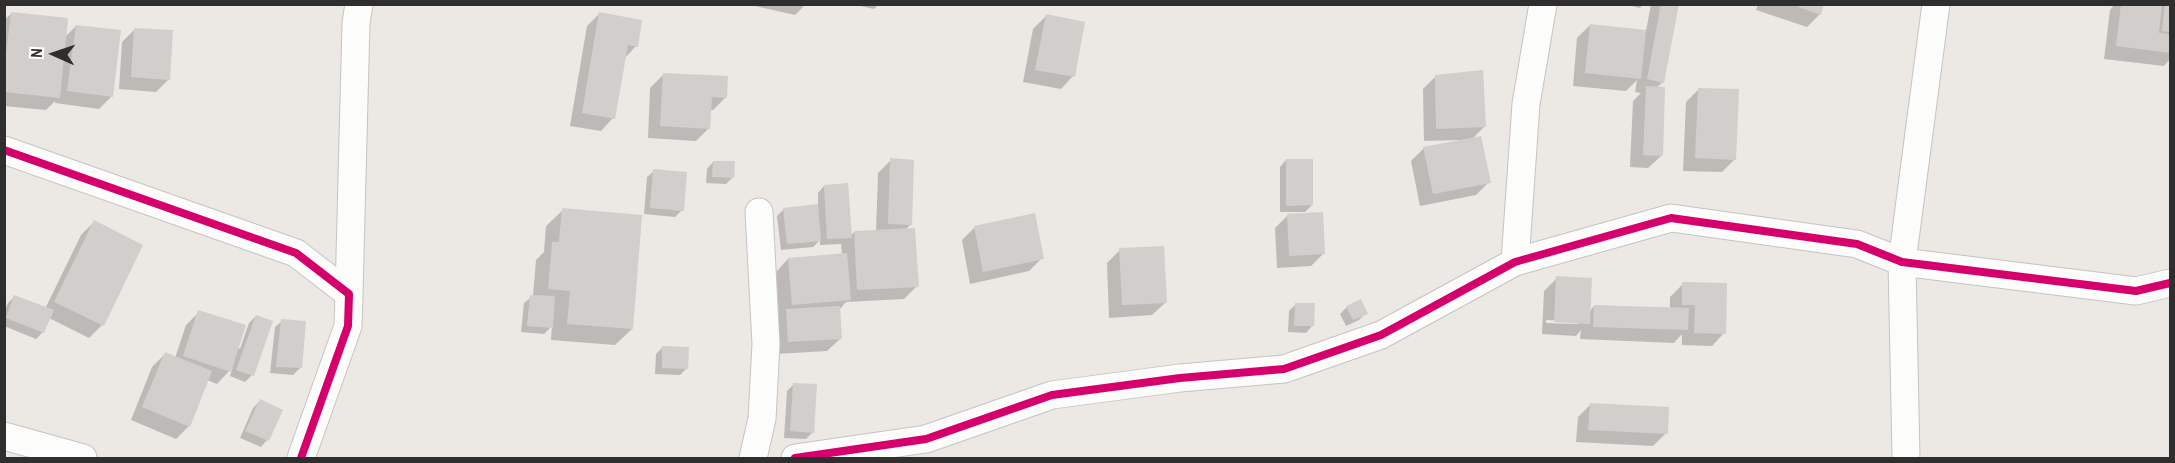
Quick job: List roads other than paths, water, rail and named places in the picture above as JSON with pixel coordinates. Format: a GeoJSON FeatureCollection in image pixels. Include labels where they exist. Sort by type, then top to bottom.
{"type":"FeatureCollection","features":[{"type":"Feature","properties":{"kind":"street"},"geometry":{"type":"LineString","coordinates":[[301,459],[348,326],[356,22],[359,4]]}},
{"type":"Feature","properties":{"kind":"street"},"geometry":{"type":"LineString","coordinates":[[1515,262],[1526,104],[1543,4]]}},
{"type":"Feature","properties":{"kind":"street"},"geometry":{"type":"LineString","coordinates":[[1906,459],[1902,262],[1936,4]]}},
{"type":"Feature","properties":{"kind":"street"},"geometry":{"type":"LineString","coordinates":[[4,150],[296,253],[349,294]]}},
{"type":"Feature","properties":{"kind":"street"},"geometry":{"type":"LineString","coordinates":[[753,459],[762,419],[766,344],[759,212]]}},
{"type":"Feature","properties":{"kind":"street"},"geometry":{"type":"LineString","coordinates":[[795,459],[926,439],[1052,395],[1180,378],[1284,369],[1382,334],[1515,262],[1671,218],[1857,244],[1902,262],[2136,291],[2170,283]]}},
{"type":"Feature","properties":{"kind":"street"},"geometry":{"type":"LineString","coordinates":[[4,436],[83,459]]}}]}
